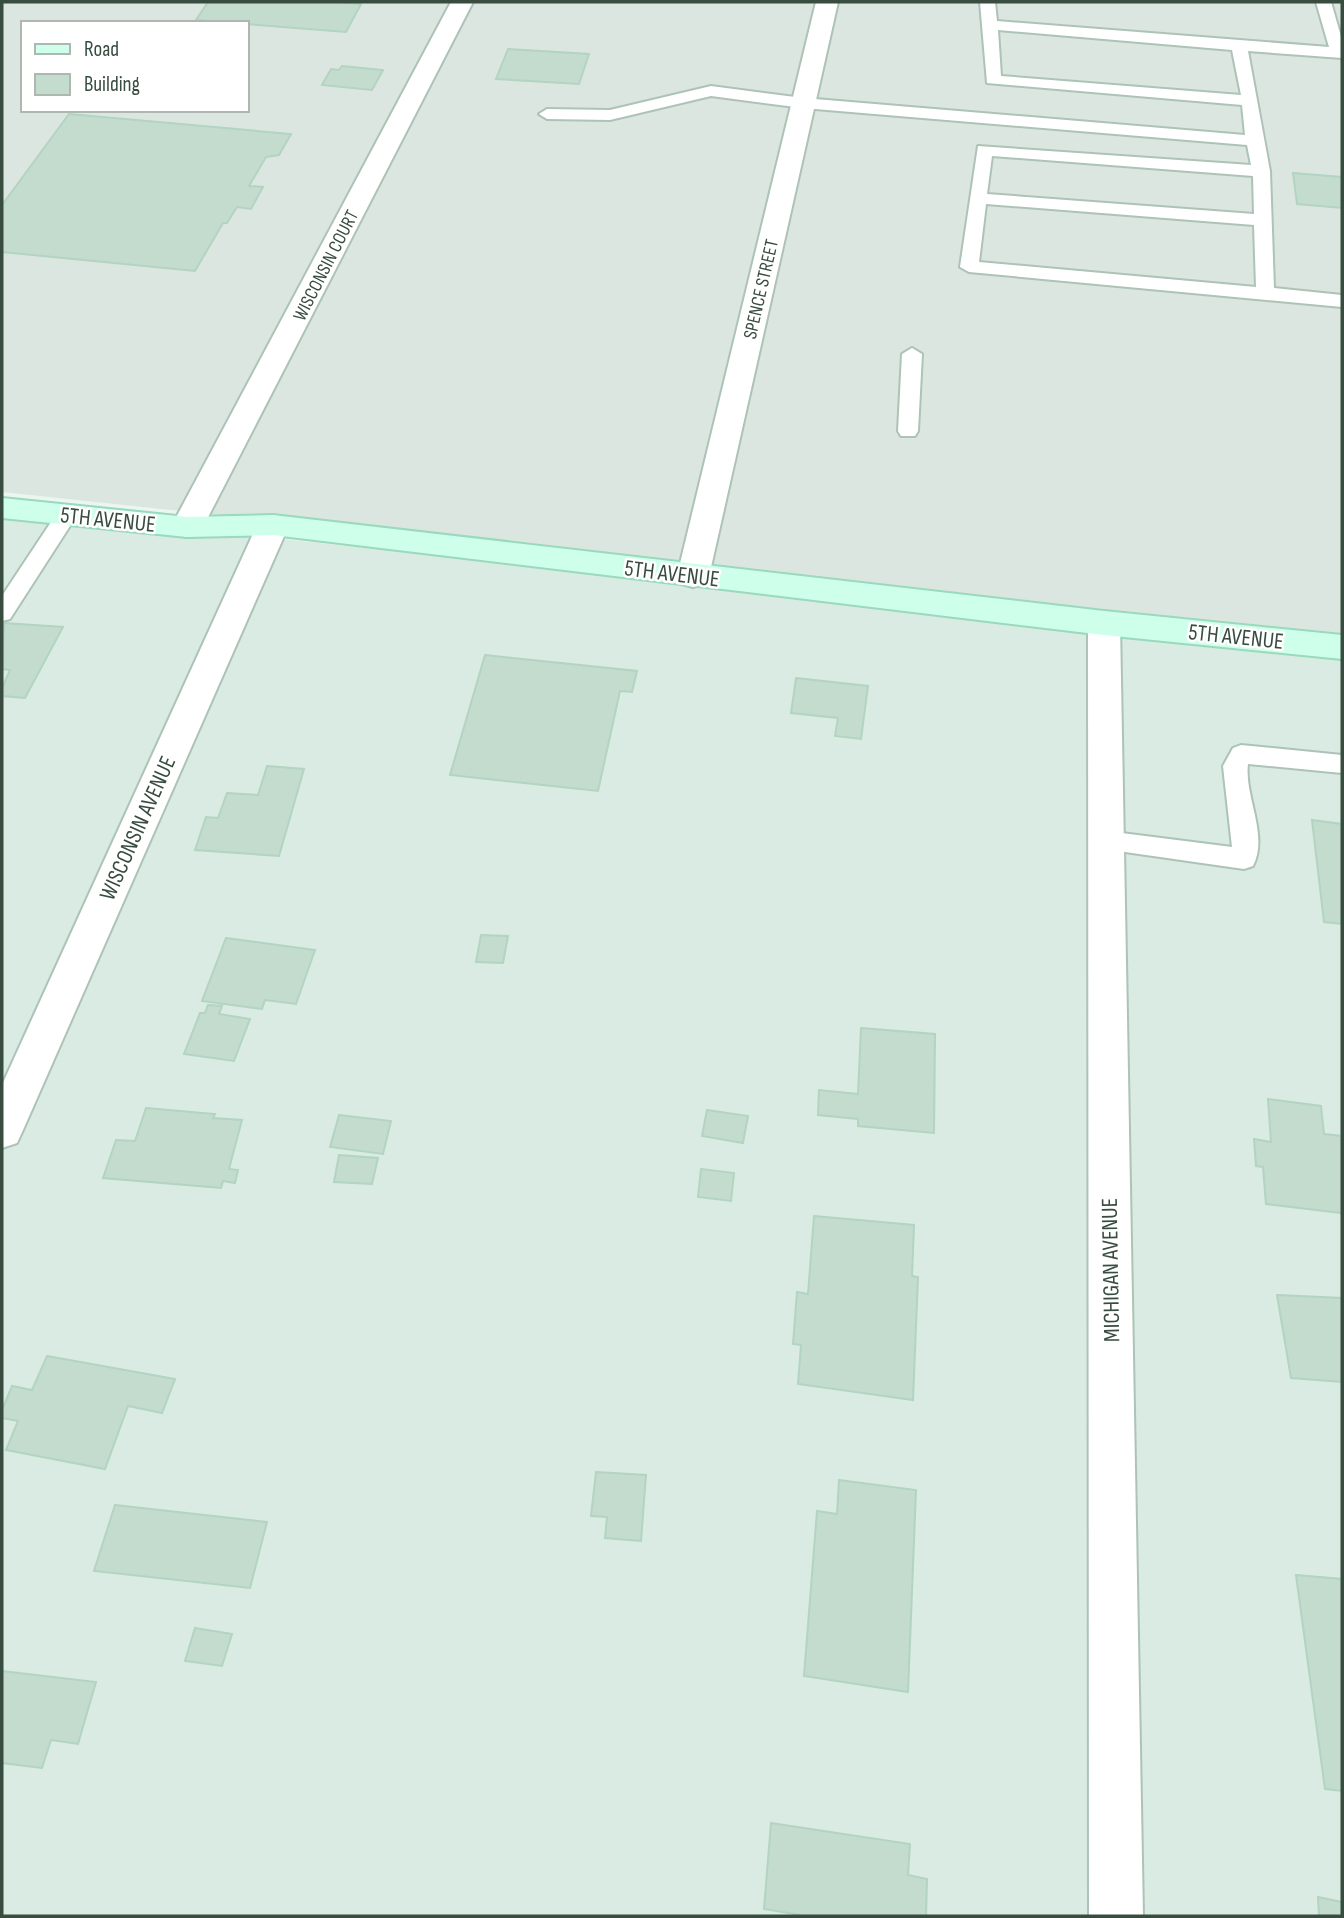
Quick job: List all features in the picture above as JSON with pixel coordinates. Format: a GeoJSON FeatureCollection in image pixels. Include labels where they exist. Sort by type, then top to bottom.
{"type":"FeatureCollection","features":[{"type":"Feature","properties":{"kind":"main road","name":"5TH AVENUE"},"geometry":{"type":"LineString","coordinates":[[2,508],[187,527],[273,526],[1104,623],[1342,647]]}},
{"type":"Feature","properties":{"kind":"street","name":"WISCONSIN COURT"},"geometry":{"type":"LineString","coordinates":[[187,527],[462,2]]}},
{"type":"Feature","properties":{"kind":"street","name":"SPENCE STREET"},"geometry":{"type":"LineString","coordinates":[[692,576],[827,2]]}},
{"type":"Feature","properties":{"kind":"street","name":"WISCONSIN AVENUE"},"geometry":{"type":"LineString","coordinates":[[2,1130],[273,526]]}},
{"type":"Feature","properties":{"kind":"street","name":"MICHIGAN AVENUE"},"geometry":{"type":"LineString","coordinates":[[1104,623],[1116,1916]]}},
{"type":"Feature","properties":{"kind":"lane"},"geometry":{"type":"LineString","coordinates":[[988,2],[993,80],[1250,101]]}},
{"type":"Feature","properties":{"kind":"lane"},"geometry":{"type":"LineString","coordinates":[[989,25],[1340,53],[1324,2]]}},
{"type":"Feature","properties":{"kind":"lane"},"geometry":{"type":"LineString","coordinates":[[1239,46],[1261,171],[1265,293]]}},
{"type":"Feature","properties":{"kind":"lane"},"geometry":{"type":"LineString","coordinates":[[547,114],[610,115],[711,91],[803,103],[1254,141]]}},
{"type":"Feature","properties":{"kind":"lane"},"geometry":{"type":"LineString","coordinates":[[1261,171],[984,150],[969,267],[1342,300]]}},
{"type":"Feature","properties":{"kind":"lane"},"geometry":{"type":"LineString","coordinates":[[977,198],[1262,220]]}},
{"type":"Feature","properties":{"kind":"lane"},"geometry":{"type":"LineString","coordinates":[[908,431],[912,354]]}},
{"type":"Feature","properties":{"kind":"lane"},"geometry":{"type":"LineString","coordinates":[[2,613],[66,515]]}},
{"type":"Feature","properties":{"kind":"lane"},"geometry":{"type":"LineString","coordinates":[[1106,841],[1244,859],[1245,834],[1235,766],[1241,754],[1342,764]]}},
{"type":"Feature","properties":{"kind":"shaded area"},"geometry":{"type":"Polygon","coordinates":[[[2,2],[1342,2],[1342,635],[2,492],[2,2]]]}},
{"type":"Feature","properties":{"kind":"shaded area"},"geometry":{"type":"Polygon","coordinates":[[[2,510],[1342,649],[1342,1916],[2,1916],[2,510]]]}},
{"type":"Feature","properties":{"kind":"building"},"geometry":{"type":"Polygon","coordinates":[[[208,2],[361,4],[346,32],[248,24],[248,21],[196,20],[208,2]]]}},
{"type":"Feature","properties":{"kind":"building"},"geometry":{"type":"Polygon","coordinates":[[[508,49],[589,54],[579,84],[496,79],[508,49]]]}},
{"type":"Feature","properties":{"kind":"building"},"geometry":{"type":"Polygon","coordinates":[[[342,66],[383,70],[372,90],[322,85],[331,69],[339,70],[342,66]]]}},
{"type":"Feature","properties":{"kind":"building"},"geometry":{"type":"Polygon","coordinates":[[[69,114],[291,134],[279,155],[266,157],[249,186],[263,187],[251,209],[237,207],[227,223],[223,223],[195,271],[2,252],[2,205],[69,114]]]}},
{"type":"Feature","properties":{"kind":"building"},"geometry":{"type":"Polygon","coordinates":[[[1293,173],[1342,177],[1342,208],[1297,204],[1293,173]]]}},
{"type":"Feature","properties":{"kind":"building"},"geometry":{"type":"Polygon","coordinates":[[[4,623],[63,627],[25,698],[2,696],[2,688],[10,670],[2,669],[4,623]]]}},
{"type":"Feature","properties":{"kind":"building"},"geometry":{"type":"Polygon","coordinates":[[[485,655],[637,671],[632,692],[620,691],[598,791],[450,775],[485,655]]]}},
{"type":"Feature","properties":{"kind":"building"},"geometry":{"type":"Polygon","coordinates":[[[796,678],[868,686],[861,739],[835,736],[838,718],[791,713],[796,678]]]}},
{"type":"Feature","properties":{"kind":"building"},"geometry":{"type":"Polygon","coordinates":[[[267,766],[304,769],[279,856],[195,850],[206,817],[218,818],[227,793],[258,795],[267,766]]]}},
{"type":"Feature","properties":{"kind":"building"},"geometry":{"type":"Polygon","coordinates":[[[1312,820],[1342,824],[1342,924],[1324,922],[1312,820]]]}},
{"type":"Feature","properties":{"kind":"building"},"geometry":{"type":"Polygon","coordinates":[[[481,935],[508,936],[503,963],[476,962],[481,935]]]}},
{"type":"Feature","properties":{"kind":"building"},"geometry":{"type":"Polygon","coordinates":[[[226,938],[315,950],[296,1004],[265,1000],[262,1009],[202,1001],[226,938]]]}},
{"type":"Feature","properties":{"kind":"building"},"geometry":{"type":"Polygon","coordinates":[[[208,1005],[222,1006],[219,1014],[250,1019],[234,1061],[184,1054],[200,1013],[205,1013],[208,1005]]]}},
{"type":"Feature","properties":{"kind":"building"},"geometry":{"type":"Polygon","coordinates":[[[861,1028],[935,1034],[934,1133],[858,1126],[858,1119],[818,1115],[819,1090],[858,1094],[861,1028]]]}},
{"type":"Feature","properties":{"kind":"building"},"geometry":{"type":"Polygon","coordinates":[[[1268,1099],[1321,1106],[1324,1134],[1342,1136],[1342,1213],[1266,1204],[1263,1167],[1256,1166],[1254,1139],[1271,1142],[1268,1099]]]}},
{"type":"Feature","properties":{"kind":"building"},"geometry":{"type":"Polygon","coordinates":[[[146,1108],[215,1114],[213,1118],[242,1120],[229,1169],[238,1170],[235,1183],[223,1181],[221,1188],[103,1178],[116,1140],[135,1141],[146,1108]]]}},
{"type":"Feature","properties":{"kind":"building"},"geometry":{"type":"Polygon","coordinates":[[[707,1110],[748,1116],[743,1143],[702,1136],[707,1110]]]}},
{"type":"Feature","properties":{"kind":"building"},"geometry":{"type":"Polygon","coordinates":[[[339,1115],[391,1121],[383,1154],[330,1147],[339,1115]]]}},
{"type":"Feature","properties":{"kind":"building"},"geometry":{"type":"Polygon","coordinates":[[[339,1155],[378,1158],[372,1184],[334,1182],[339,1155]]]}},
{"type":"Feature","properties":{"kind":"building"},"geometry":{"type":"Polygon","coordinates":[[[701,1169],[734,1173],[731,1201],[698,1197],[701,1169]]]}},
{"type":"Feature","properties":{"kind":"building"},"geometry":{"type":"Polygon","coordinates":[[[814,1216],[914,1225],[912,1276],[918,1277],[913,1400],[798,1384],[801,1345],[793,1344],[797,1292],[808,1294],[814,1216]]]}},
{"type":"Feature","properties":{"kind":"building"},"geometry":{"type":"Polygon","coordinates":[[[1277,1295],[1342,1298],[1342,1382],[1291,1378],[1277,1295]]]}},
{"type":"Feature","properties":{"kind":"building"},"geometry":{"type":"Polygon","coordinates":[[[47,1356],[175,1379],[162,1413],[128,1406],[105,1469],[6,1450],[18,1421],[2,1418],[2,1410],[12,1386],[32,1390],[47,1356]]]}},
{"type":"Feature","properties":{"kind":"building"},"geometry":{"type":"Polygon","coordinates":[[[596,1472],[646,1475],[641,1541],[605,1538],[607,1517],[591,1516],[596,1472]]]}},
{"type":"Feature","properties":{"kind":"building"},"geometry":{"type":"Polygon","coordinates":[[[839,1480],[916,1490],[908,1692],[804,1676],[817,1511],[837,1514],[839,1480]]]}},
{"type":"Feature","properties":{"kind":"building"},"geometry":{"type":"Polygon","coordinates":[[[115,1505],[267,1522],[250,1588],[94,1571],[115,1505]]]}},
{"type":"Feature","properties":{"kind":"building"},"geometry":{"type":"Polygon","coordinates":[[[1296,1575],[1342,1579],[1342,1791],[1325,1789],[1296,1575]]]}},
{"type":"Feature","properties":{"kind":"building"},"geometry":{"type":"Polygon","coordinates":[[[195,1628],[232,1634],[222,1666],[185,1661],[195,1628]]]}},
{"type":"Feature","properties":{"kind":"building"},"geometry":{"type":"Polygon","coordinates":[[[2,1671],[96,1682],[78,1744],[51,1740],[42,1768],[2,1763],[2,1671]]]}},
{"type":"Feature","properties":{"kind":"building"},"geometry":{"type":"Polygon","coordinates":[[[771,1823],[910,1844],[908,1875],[927,1879],[926,1916],[806,1916],[764,1909],[771,1823]]]}},
{"type":"Feature","properties":{"kind":"building"},"geometry":{"type":"Polygon","coordinates":[[[1318,1897],[1342,1902],[1342,1916],[1319,1916],[1318,1897]]]}}]}
